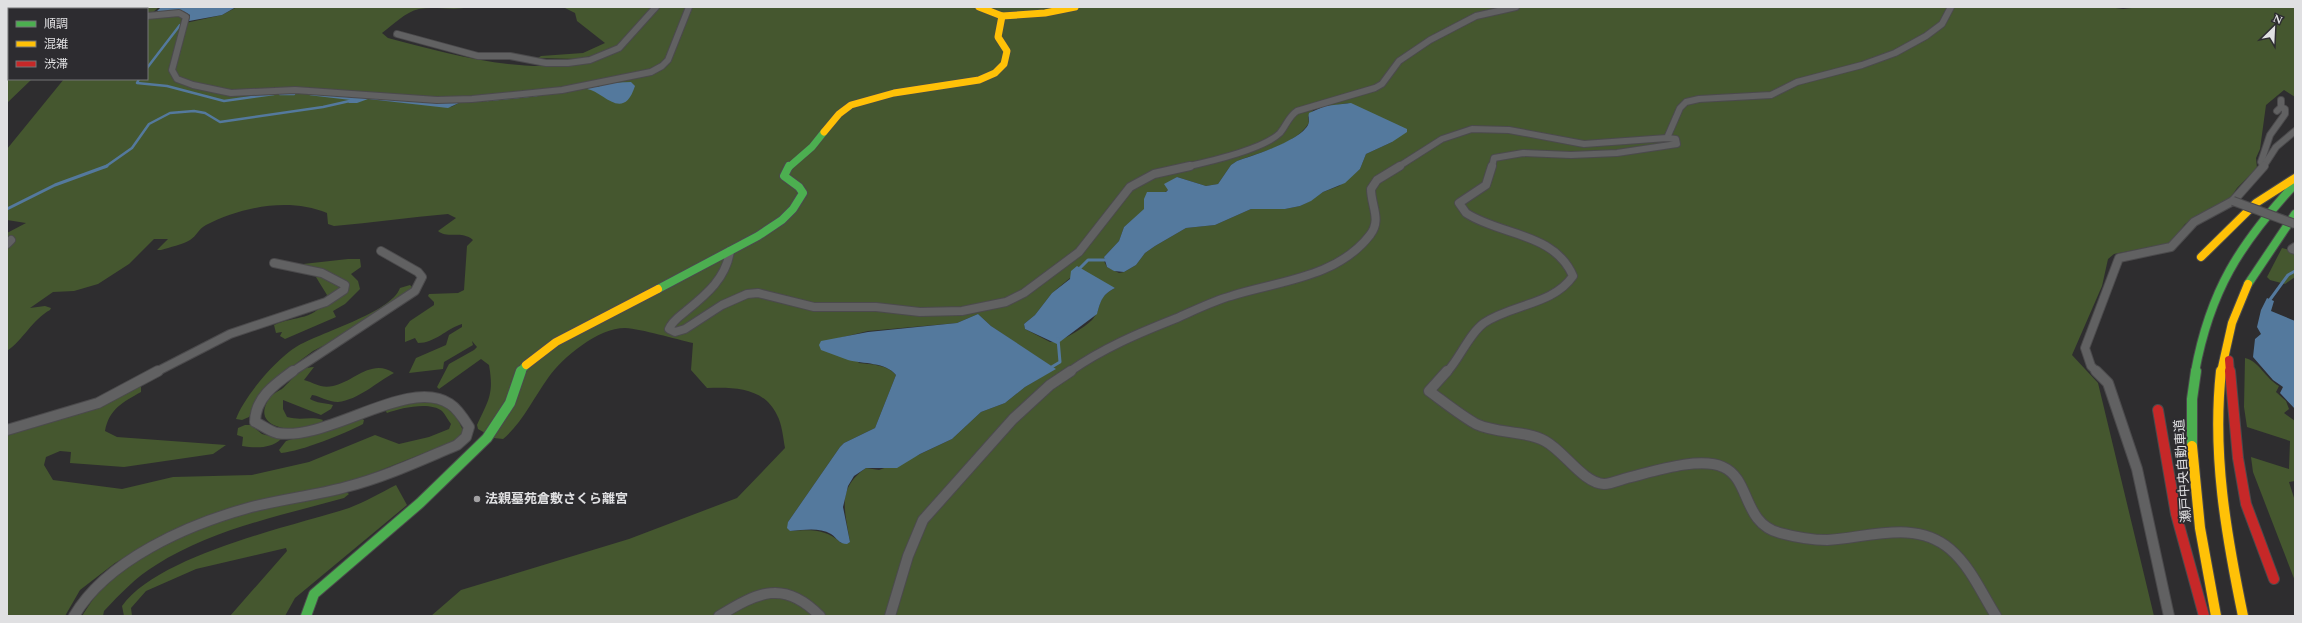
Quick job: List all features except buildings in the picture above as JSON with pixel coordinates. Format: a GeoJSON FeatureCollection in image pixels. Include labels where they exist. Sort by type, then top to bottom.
{"type":"FeatureCollection","features":[{"type":"Feature","properties":{"kind":"main road"},"geometry":{"type":"LineString","coordinates":[[979,7],[1002,16],[1045,13],[1075,7]]}},
{"type":"Feature","properties":{"kind":"main road"},"geometry":{"type":"LineString","coordinates":[[306,616],[314,594],[420,503],[475,450],[496,426],[510,403],[519,373],[534,357],[556,342],[769,229],[793,209],[803,193],[799,187],[784,176],[790,164],[823,136],[844,109],[876,96],[971,82],[995,73],[1004,64],[1006,58],[1006,52],[998,38],[1002,16]]}},
{"type":"Feature","properties":{"kind":"main road"},"geometry":{"type":"LineString","coordinates":[[2201,257],[2226,230],[2279,185],[2295,178]]}},
{"type":"Feature","properties":{"kind":"main road","name":"瀬戸中央自動車道"},"geometry":{"type":"LineString","coordinates":[[2216,616],[2196,506],[2191,416],[2195,376],[2202,342],[2211,310],[2226,274],[2247,240],[2295,184]]}},
{"type":"Feature","properties":{"kind":"main road"},"geometry":{"type":"LineString","coordinates":[[2243,616],[2226,528],[2220,481],[2217,426],[2219,395],[2228,341],[2234,316],[2255,271],[2270,245],[2295,214]]}},
{"type":"Feature","properties":{"kind":"main road"},"geometry":{"type":"LineString","coordinates":[[2228,341],[2238,458],[2246,504],[2274,579]]}},
{"type":"Feature","properties":{"kind":"main road"},"geometry":{"type":"LineString","coordinates":[[2158,410],[2171,490],[2193,582],[2204,616]]}},
{"type":"Feature","properties":{"kind":"street"},"geometry":{"type":"LineString","coordinates":[[397,34],[478,56],[510,56],[546,62],[568,63],[590,60],[619,48],[627,41],[656,7]]}},
{"type":"Feature","properties":{"kind":"street"},"geometry":{"type":"LineString","coordinates":[[148,16],[179,13],[186,17],[172,70],[177,79],[193,86],[231,93],[295,90],[407,98],[472,99],[562,90],[651,72],[668,60],[689,7]]}},
{"type":"Feature","properties":{"kind":"street"},"geometry":{"type":"LineString","coordinates":[[730,251],[729,260],[716,284],[669,329],[675,332],[685,329],[728,302],[747,294],[758,293],[814,307],[876,307],[920,312],[962,311],[1006,302],[1024,293],[1079,252],[1130,187],[1142,180],[1170,170],[1228,157],[1260,144],[1280,133],[1291,115],[1298,111],[1360,94],[1382,84],[1399,61],[1430,40],[1476,16],[1516,7]]}},
{"type":"Feature","properties":{"kind":"street"},"geometry":{"type":"LineString","coordinates":[[1667,138],[1680,108],[1686,102],[1699,99],[1757,97],[1771,95],[1797,82],[1862,65],[1895,53],[1926,36],[1942,24],[1951,7]]}},
{"type":"Feature","properties":{"kind":"street"},"geometry":{"type":"LineString","coordinates":[[2264,166],[2261,162],[2270,135],[2285,114],[2285,109],[2280,106]]}},
{"type":"Feature","properties":{"kind":"street"},"geometry":{"type":"LineString","coordinates":[[890,616],[908,556],[923,520],[1013,419],[1044,390],[1094,354],[1123,340],[1216,302],[1305,277],[1339,262],[1370,235],[1377,221],[1371,189],[1385,173],[1442,140],[1472,129],[1509,130],[1584,144],[1667,138],[1676,139],[1677,144],[1632,152],[1563,156],[1507,154],[1494,158],[1490,167],[1491,177],[1486,186],[1459,203],[1466,213],[1472,217],[1538,243],[1555,252],[1568,264],[1573,276],[1570,283],[1557,291],[1508,310],[1482,324],[1458,359],[1429,391],[1477,424],[1544,440],[1559,451],[1589,479],[1604,484],[1696,465],[1714,464],[1727,468],[1736,479],[1755,518],[1766,528],[1797,537],[1819,539],[1842,539],[1894,532],[1908,532],[1934,539],[1950,548],[1968,572],[1996,616]]}},
{"type":"Feature","properties":{"kind":"street"},"geometry":{"type":"LineString","coordinates":[[2169,616],[2137,469],[2108,383],[2091,366],[2085,348],[2119,258],[2171,247],[2178,243],[2189,226],[2194,222],[2233,201],[2264,166],[2276,147],[2295,131]]}},
{"type":"Feature","properties":{"kind":"street"},"geometry":{"type":"LineString","coordinates":[[2233,201],[2295,224]]}},
{"type":"Feature","properties":{"kind":"street"},"geometry":{"type":"LineString","coordinates":[[2295,247],[2292,249],[2295,250]]}},
{"type":"Feature","properties":{"kind":"street"},"geometry":{"type":"LineString","coordinates":[[74,616],[97,586],[126,562],[194,528],[233,512],[363,483],[458,445],[466,437],[469,427],[457,410],[447,402],[434,397],[415,398],[396,402],[332,426],[295,435],[275,433],[255,422],[256,409],[274,385],[311,357],[416,291],[422,277],[418,272],[405,262],[381,251]]}},
{"type":"Feature","properties":{"kind":"street"},"geometry":{"type":"LineString","coordinates":[[7,430],[98,403],[194,351],[230,334],[326,302],[344,290],[346,284],[341,280],[274,263]]}},
{"type":"Feature","properties":{"kind":"street"},"geometry":{"type":"LineString","coordinates":[[458,445],[475,450]]}},
{"type":"Feature","properties":{"kind":"street"},"geometry":{"type":"LineString","coordinates":[[719,616],[760,594],[776,592],[791,595],[811,605],[820,616]]}},
{"type":"Feature","properties":{"kind":"green space"},"geometry":{"type":"Polygon","coordinates":[[[7,7],[159,7],[148,15],[148,8],[8,8],[7,22],[7,7]]]}},
{"type":"Feature","properties":{"kind":"green space"},"geometry":{"type":"Polygon","coordinates":[[[237,7],[470,7],[457,9],[419,9],[404,16],[382,33],[388,38],[474,59],[504,64],[534,66],[564,65],[592,60],[619,50],[577,59],[538,58],[541,56],[583,53],[605,43],[577,21],[575,13],[563,7],[2108,7],[2123,9],[2140,7],[2295,7],[2295,97],[2284,90],[2266,105],[2260,149],[2256,158],[2257,168],[2237,188],[2231,197],[2185,224],[2171,243],[2114,254],[2108,259],[2102,286],[2072,355],[2098,383],[2154,616],[431,616],[461,590],[629,539],[737,498],[785,448],[780,422],[771,406],[756,394],[737,389],[707,388],[691,370],[693,343],[649,332],[625,328],[615,329],[593,338],[563,361],[548,378],[516,426],[503,439],[494,438],[478,429],[477,425],[491,390],[489,365],[481,359],[439,389],[437,387],[449,364],[477,347],[472,341],[473,345],[444,362],[443,369],[409,373],[416,358],[446,345],[449,335],[462,327],[462,324],[456,326],[430,341],[418,343],[415,338],[405,342],[405,328],[410,321],[434,305],[434,302],[428,296],[429,294],[458,293],[464,290],[467,246],[473,240],[469,237],[446,234],[438,231],[456,218],[448,214],[334,226],[328,224],[327,213],[312,208],[297,206],[265,206],[234,213],[206,225],[187,242],[180,245],[157,250],[168,239],[154,239],[129,264],[98,284],[74,291],[53,292],[30,308],[45,306],[51,308],[50,310],[38,319],[7,351],[7,233],[26,223],[7,220],[7,149],[63,80],[148,80],[148,17],[177,15],[182,17],[181,24],[222,15],[237,7]],[[367,99],[451,107],[461,102],[367,99]],[[1348,103],[1314,109],[1308,117],[1309,123],[1303,131],[1277,147],[1237,161],[1231,165],[1218,184],[1206,186],[1177,177],[1168,183],[1168,190],[1166,192],[1151,192],[1145,209],[1124,227],[1119,241],[1104,257],[1107,267],[1119,273],[1124,272],[1136,265],[1145,253],[1186,228],[1215,225],[1251,209],[1285,209],[1300,206],[1323,192],[1339,186],[1360,169],[1366,154],[1392,142],[1348,103]],[[1070,278],[1052,293],[1035,315],[1024,324],[1025,329],[1050,342],[1057,342],[1080,330],[1092,320],[1098,311],[1104,296],[1115,288],[1070,278]],[[978,314],[957,323],[868,331],[839,338],[859,363],[884,367],[896,375],[875,428],[844,443],[840,447],[788,522],[790,531],[804,530],[823,532],[841,543],[850,542],[846,520],[845,501],[846,492],[856,476],[866,468],[879,470],[914,457],[952,439],[981,412],[1005,403],[1025,387],[1055,369],[991,326],[978,314]]]}},
{"type":"Feature","properties":{"kind":"green space"},"geometry":{"type":"Polygon","coordinates":[[[7,62],[8,80],[31,80],[7,103],[7,62]]]}},
{"type":"Feature","properties":{"kind":"green space"},"geometry":{"type":"Polygon","coordinates":[[[2282,248],[2295,251],[2295,277],[2285,284],[2270,280],[2267,277],[2282,248]]]}},
{"type":"Feature","properties":{"kind":"green space"},"geometry":{"type":"Polygon","coordinates":[[[360,259],[361,267],[351,274],[358,281],[360,289],[345,304],[333,311],[336,317],[285,339],[280,336],[282,332],[276,333],[274,325],[311,314],[323,304],[327,295],[311,269],[294,265],[360,259]]]}},
{"type":"Feature","properties":{"kind":"green space"},"geometry":{"type":"Polygon","coordinates":[[[410,285],[412,287],[404,296],[348,333],[313,351],[282,374],[264,392],[249,417],[242,420],[236,419],[253,390],[270,370],[288,353],[306,341],[369,314],[383,306],[394,297],[400,288],[410,285]]]}},
{"type":"Feature","properties":{"kind":"green space"},"geometry":{"type":"Polygon","coordinates":[[[2245,358],[2258,366],[2274,383],[2279,386],[2276,392],[2286,401],[2289,409],[2284,413],[2295,421],[2295,481],[2289,482],[2295,501],[2295,581],[2253,472],[2251,457],[2289,469],[2290,441],[2247,427],[2244,407],[2245,358]]]}},
{"type":"Feature","properties":{"kind":"green space"},"geometry":{"type":"Polygon","coordinates":[[[314,367],[304,380],[325,387],[341,384],[370,369],[386,369],[394,373],[353,398],[345,401],[334,402],[312,395],[310,399],[312,400],[333,405],[331,409],[321,415],[283,400],[283,409],[287,417],[297,419],[314,418],[323,420],[319,426],[289,429],[278,427],[270,423],[265,417],[265,408],[270,397],[283,388],[300,371],[314,367]]]}},
{"type":"Feature","properties":{"kind":"green space"},"geometry":{"type":"Polygon","coordinates":[[[136,386],[141,387],[141,392],[128,399],[113,412],[107,423],[105,431],[117,437],[226,445],[213,454],[124,467],[70,463],[71,452],[60,451],[46,457],[44,465],[53,480],[122,489],[173,477],[252,475],[309,462],[375,435],[399,444],[429,437],[449,429],[451,424],[443,412],[437,408],[430,406],[415,406],[387,413],[385,410],[421,401],[439,403],[447,407],[454,413],[463,430],[460,439],[348,483],[232,508],[181,526],[115,563],[80,590],[65,616],[7,616],[7,434],[107,404],[136,386]]]}},
{"type":"Feature","properties":{"kind":"green space"},"geometry":{"type":"Polygon","coordinates":[[[360,418],[364,420],[363,424],[334,437],[290,452],[281,453],[279,450],[286,441],[360,418]]]}},
{"type":"Feature","properties":{"kind":"green space"},"geometry":{"type":"Polygon","coordinates":[[[245,425],[251,425],[262,434],[281,439],[273,445],[268,446],[242,446],[243,437],[237,435],[238,428],[245,425]]]}},
{"type":"Feature","properties":{"kind":"green space"},"geometry":{"type":"Polygon","coordinates":[[[396,485],[407,505],[295,598],[285,616],[230,616],[287,551],[286,548],[196,569],[146,591],[131,608],[132,616],[124,616],[122,606],[140,588],[165,572],[194,558],[261,534],[349,508],[396,485]]]}},
{"type":"Feature","properties":{"kind":"green space"},"geometry":{"type":"Polygon","coordinates":[[[345,491],[349,494],[344,498],[247,525],[200,542],[156,565],[135,580],[104,611],[103,616],[82,616],[97,594],[121,571],[174,540],[212,523],[246,512],[345,491]]]}},
{"type":"Feature","properties":{"kind":"water"},"geometry":{"type":"Polygon","coordinates":[[[161,7],[236,7],[222,15],[189,21],[190,15],[183,11],[154,14],[161,7]]]}},
{"type":"Feature","properties":{"kind":"water"},"geometry":{"type":"Polygon","coordinates":[[[631,82],[635,86],[630,97],[625,102],[619,104],[587,89],[590,86],[598,87],[606,83],[631,82]]]}},
{"type":"Feature","properties":{"kind":"water"},"geometry":{"type":"Polygon","coordinates":[[[355,96],[461,102],[448,108],[368,99],[357,103],[348,103],[355,96]]]}},
{"type":"Feature","properties":{"kind":"water"},"geometry":{"type":"Polygon","coordinates":[[[1351,103],[1407,129],[1407,132],[1392,142],[1366,154],[1360,169],[1345,183],[1323,192],[1311,201],[1300,206],[1285,209],[1251,209],[1215,225],[1186,228],[1145,253],[1136,265],[1124,272],[1114,271],[1107,267],[1104,257],[1119,241],[1124,227],[1144,209],[1144,199],[1147,192],[1166,192],[1168,190],[1164,184],[1177,177],[1206,186],[1218,184],[1231,165],[1237,161],[1278,146],[1299,135],[1306,128],[1309,122],[1309,113],[1325,106],[1351,103]]]}},
{"type":"Feature","properties":{"kind":"water"},"geometry":{"type":"Polygon","coordinates":[[[1077,266],[1115,288],[1107,293],[1103,298],[1097,314],[1057,344],[1025,329],[1024,324],[1035,315],[1052,293],[1070,279],[1071,271],[1077,266]]]}},
{"type":"Feature","properties":{"kind":"water"},"geometry":{"type":"Polygon","coordinates":[[[2267,298],[2274,301],[2271,311],[2295,321],[2295,409],[2280,393],[2283,387],[2273,380],[2253,357],[2255,339],[2261,334],[2257,327],[2261,310],[2267,298]]]}},
{"type":"Feature","properties":{"kind":"water"},"geometry":{"type":"Polygon","coordinates":[[[978,314],[991,326],[1056,369],[1025,387],[1005,403],[981,412],[952,439],[920,454],[897,468],[866,468],[854,476],[848,486],[843,507],[850,542],[847,544],[842,543],[831,534],[822,530],[790,531],[787,528],[788,522],[840,447],[844,443],[875,428],[896,375],[886,368],[874,364],[848,360],[821,350],[819,345],[821,341],[868,332],[957,323],[978,314]]]}},
{"type":"Feature","properties":{"kind":"waterway"},"geometry":{"type":"LineString","coordinates":[[148,67],[180,25]]}},
{"type":"Feature","properties":{"kind":"waterway"},"geometry":{"type":"LineString","coordinates":[[138,80],[137,83],[167,86],[224,101],[274,94]]}},
{"type":"Feature","properties":{"kind":"waterway"},"geometry":{"type":"LineString","coordinates":[[280,94],[294,94]]}},
{"type":"Feature","properties":{"kind":"waterway"},"geometry":{"type":"LineString","coordinates":[[310,94],[353,99]]}},
{"type":"Feature","properties":{"kind":"waterway"},"geometry":{"type":"LineString","coordinates":[[487,100],[537,95]]}},
{"type":"Feature","properties":{"kind":"waterway"},"geometry":{"type":"LineString","coordinates":[[106,166],[132,148],[149,124],[170,113],[194,111],[205,113],[220,122],[323,107],[354,100]]}},
{"type":"Feature","properties":{"kind":"waterway"},"geometry":{"type":"LineString","coordinates":[[7,209],[55,185],[106,166]]}},
{"type":"Feature","properties":{"kind":"waterway"},"geometry":{"type":"LineString","coordinates":[[1079,269],[1088,260],[1106,260]]}},
{"type":"Feature","properties":{"kind":"waterway"},"geometry":{"type":"LineString","coordinates":[[2269,301],[2288,275],[2295,271]]}},
{"type":"Feature","properties":{"kind":"waterway"},"geometry":{"type":"LineString","coordinates":[[1050,368],[1060,362],[1058,339]]}},
{"type":"Feature","properties":{"kind":"traffic: fast"},"geometry":{"type":"LineString","coordinates":[[658,289],[758,236],[782,220],[793,209],[803,193],[799,187],[784,176],[790,164],[812,147],[824,132]]}},
{"type":"Feature","properties":{"kind":"traffic: fast"},"geometry":{"type":"LineString","coordinates":[[2192,446],[2192,399],[2195,376],[2204,330],[2212,308],[2237,254],[2260,223],[2295,184]]}},
{"type":"Feature","properties":{"kind":"traffic: fast"},"geometry":{"type":"LineString","coordinates":[[2248,284],[2269,250],[2295,214]]}},
{"type":"Feature","properties":{"kind":"traffic: fast"},"geometry":{"type":"LineString","coordinates":[[306,616],[314,594],[420,503],[487,438],[510,403],[519,373],[526,365]]}},
{"type":"Feature","properties":{"kind":"traffic: slow"},"geometry":{"type":"LineString","coordinates":[[824,132],[839,114],[851,105],[894,93],[979,80],[995,73],[1004,64],[1007,51],[998,37],[1002,16],[979,7]]}},
{"type":"Feature","properties":{"kind":"traffic: slow"},"geometry":{"type":"LineString","coordinates":[[1002,16],[1045,13],[1075,7]]}},
{"type":"Feature","properties":{"kind":"traffic: slow"},"geometry":{"type":"LineString","coordinates":[[2201,257],[2256,203],[2281,185],[2295,178]]}},
{"type":"Feature","properties":{"kind":"traffic: slow"},"geometry":{"type":"LineString","coordinates":[[2243,616],[2234,575],[2220,491],[2217,448],[2217,406],[2222,364],[2232,323],[2248,284]]}},
{"type":"Feature","properties":{"kind":"traffic: slow"},"geometry":{"type":"LineString","coordinates":[[526,365],[534,357],[556,342],[658,289]]}},
{"type":"Feature","properties":{"kind":"traffic: slow"},"geometry":{"type":"LineString","coordinates":[[2192,446],[2200,528],[2216,616]]}},
{"type":"Feature","properties":{"kind":"traffic: jam"},"geometry":{"type":"LineString","coordinates":[[2229,360],[2238,458],[2246,504],[2274,579]]}},
{"type":"Feature","properties":{"kind":"traffic: jam"},"geometry":{"type":"LineString","coordinates":[[2158,410],[2176,514],[2204,616]]}},
{"type":"Feature","properties":{"kind":"place","name":"法親墓苑倉敷さくら離宮"},"geometry":{"type":"Point","coordinates":[477,499]}}]}
